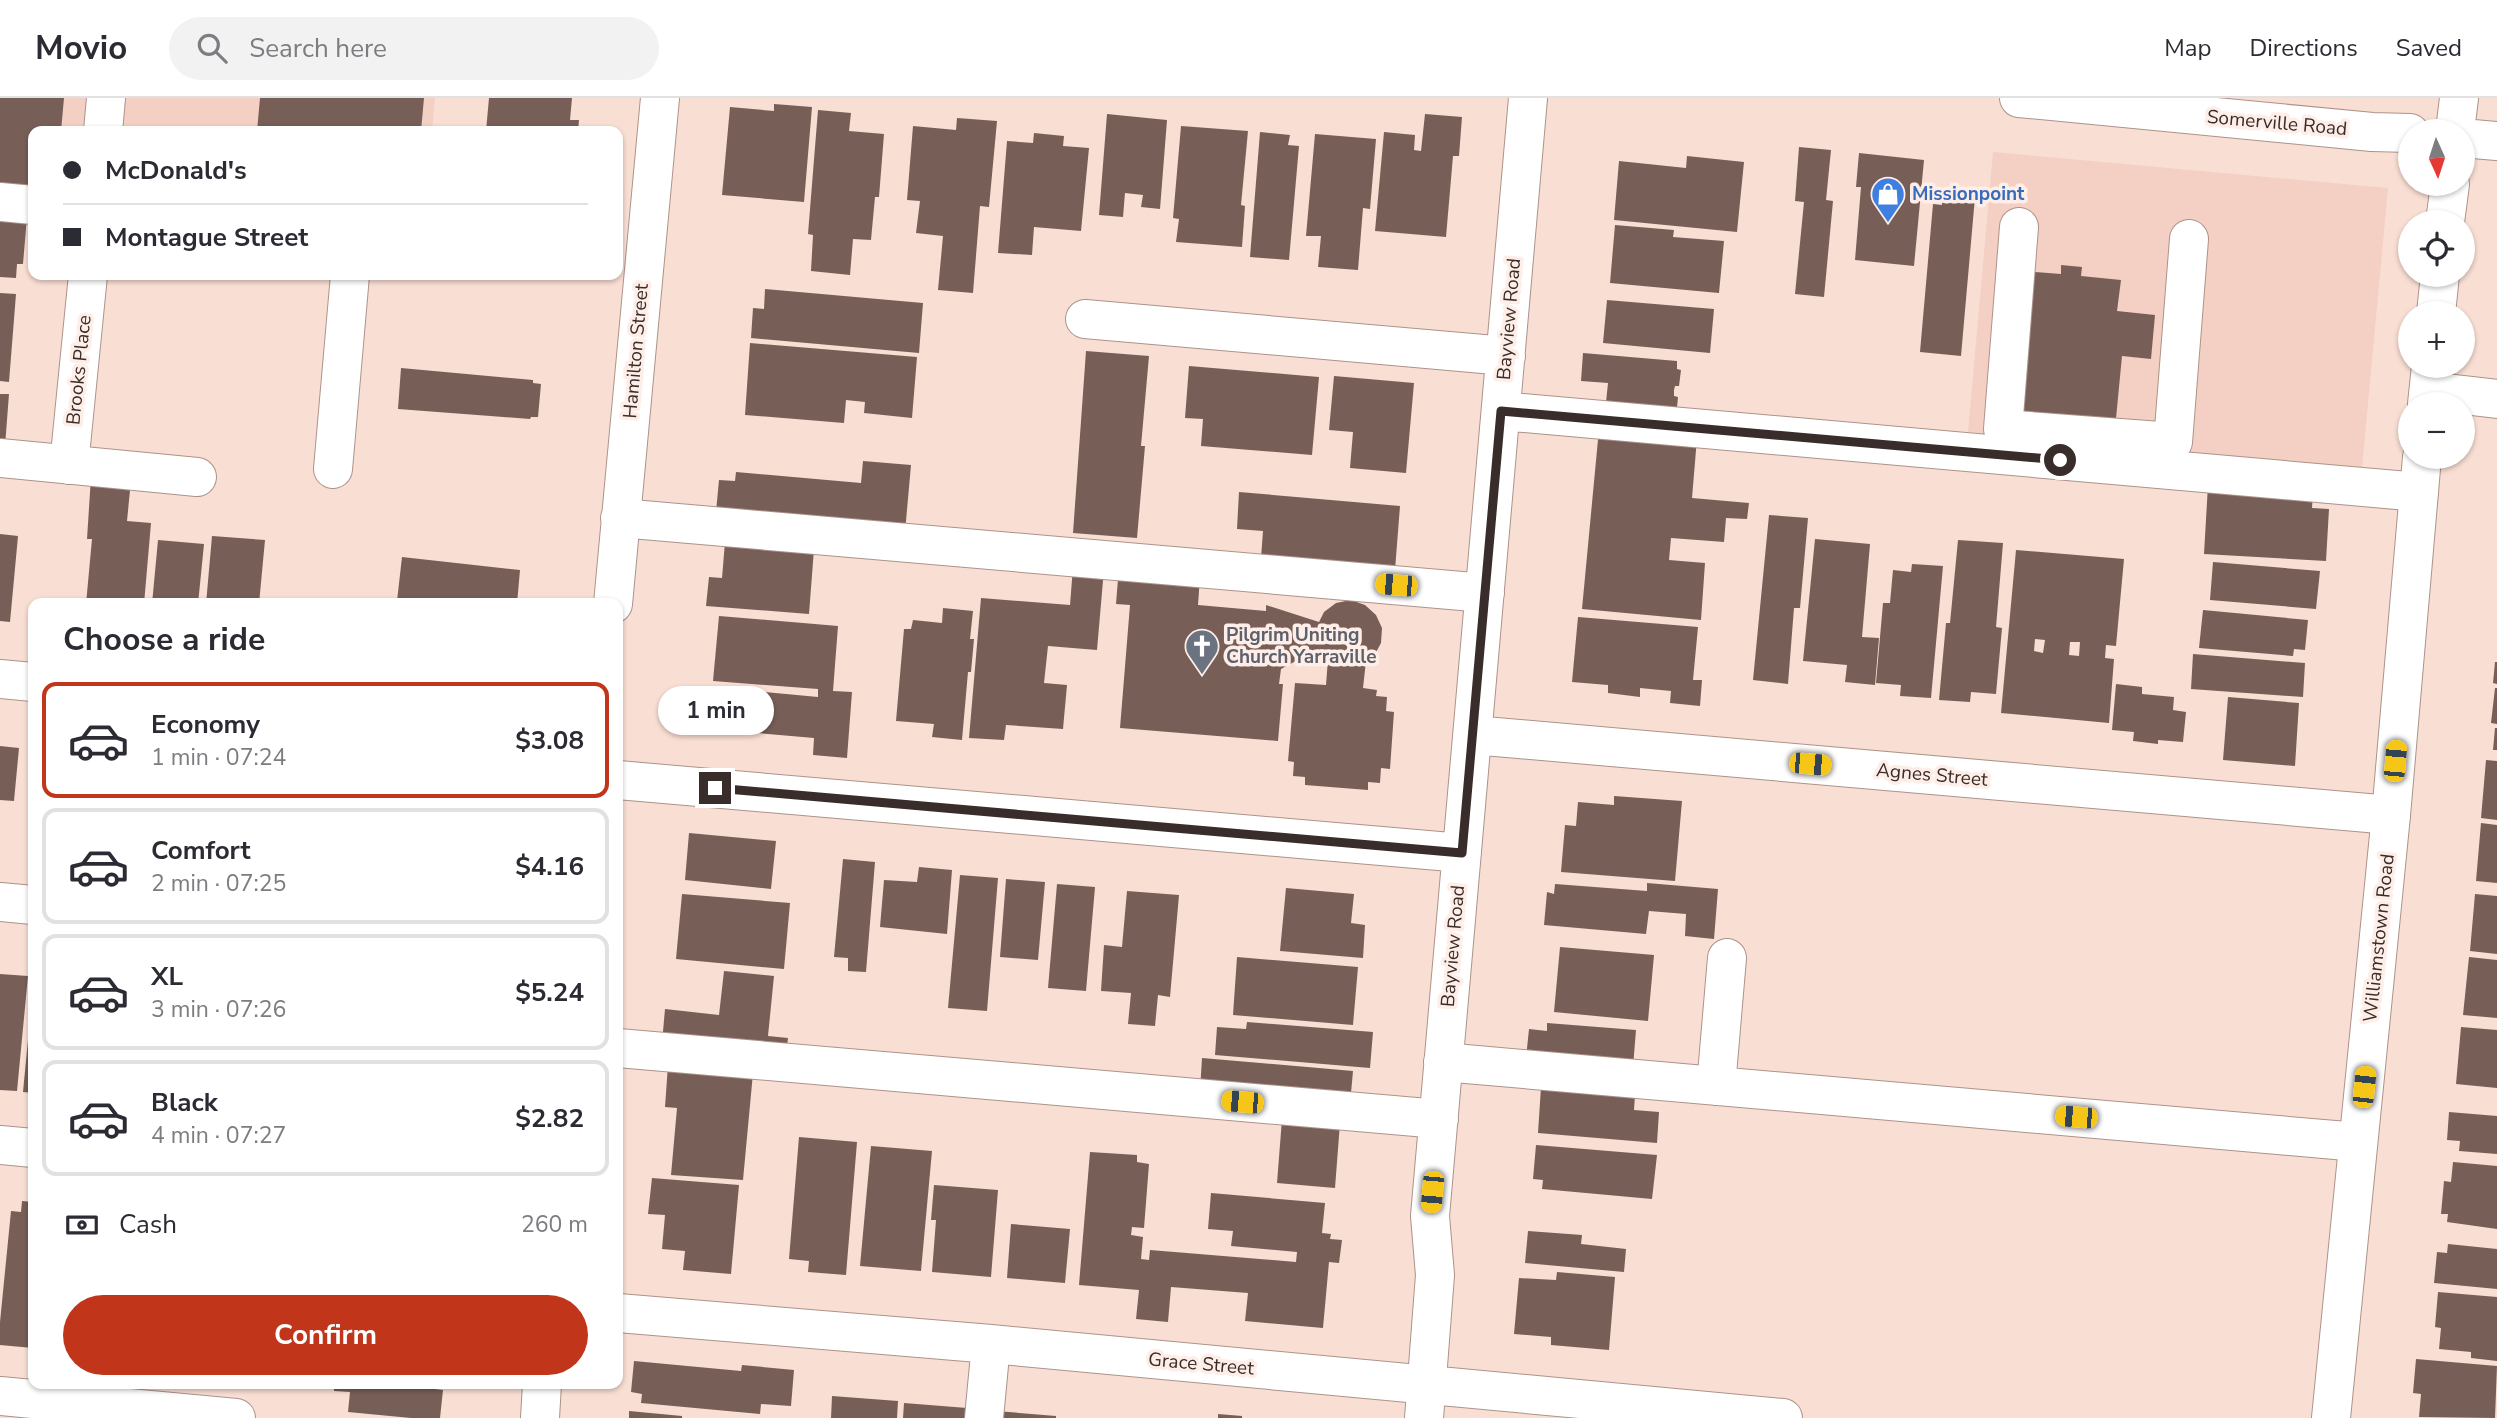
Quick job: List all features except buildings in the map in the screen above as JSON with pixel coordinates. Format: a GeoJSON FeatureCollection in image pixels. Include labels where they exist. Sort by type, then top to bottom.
{"type":"FeatureCollection","features":[{"type":"Feature","properties":{"kind":"street"},"geometry":{"type":"LineString","coordinates":[[103,126],[106,98]]}},
{"type":"Feature","properties":{"kind":"street","name":"Hamilton Street"},"geometry":{"type":"LineString","coordinates":[[613,598],[620,518],[631,261],[660,98]]}},
{"type":"Feature","properties":{"kind":"street","name":"Bayview Road"},"geometry":{"type":"LineString","coordinates":[[1425,1402],[1436,1275],[1430,1216],[1528,98]]}},
{"type":"Feature","properties":{"kind":"street","name":"Somerville Road"},"geometry":{"type":"LineString","coordinates":[[2019,98],[2398,133]]}},
{"type":"Feature","properties":{"kind":"street"},"geometry":{"type":"LineString","coordinates":[[2456,119],[2459,98]]}},
{"type":"Feature","properties":{"kind":"street"},"geometry":{"type":"LineString","coordinates":[[2475,139],[2497,141]]}},
{"type":"Feature","properties":{"kind":"street"},"geometry":{"type":"LineString","coordinates":[[0,202],[28,205]]}},
{"type":"Feature","properties":{"kind":"street"},"geometry":{"type":"LineString","coordinates":[[2019,227],[2003,429],[2173,442],[2189,239]]}},
{"type":"Feature","properties":{"kind":"street","name":"Brooks Place"},"geometry":{"type":"LineString","coordinates":[[69,466],[88,280]]}},
{"type":"Feature","properties":{"kind":"street"},"geometry":{"type":"LineString","coordinates":[[333,470],[350,280]]}},
{"type":"Feature","properties":{"kind":"street"},"geometry":{"type":"LineString","coordinates":[[1085,319],[1506,356]]}},
{"type":"Feature","properties":{"kind":"street"},"geometry":{"type":"LineString","coordinates":[[2429,387],[2497,399]]}},
{"type":"Feature","properties":{"kind":"street"},"geometry":{"type":"LineString","coordinates":[[1501,411],[2420,474]]}},
{"type":"Feature","properties":{"kind":"street"},"geometry":{"type":"LineString","coordinates":[[0,458],[197,477]]}},
{"type":"Feature","properties":{"kind":"street","name":"Williamstown Road"},"geometry":{"type":"LineString","coordinates":[[2331,1418],[2391,815],[2420,474]]}},
{"type":"Feature","properties":{"kind":"street"},"geometry":{"type":"LineString","coordinates":[[620,518],[1485,593]]}},
{"type":"Feature","properties":{"kind":"street"},"geometry":{"type":"LineString","coordinates":[[0,679],[28,682]]}},
{"type":"Feature","properties":{"kind":"street","name":"Agnes Street"},"geometry":{"type":"LineString","coordinates":[[1473,735],[2391,815]]}},
{"type":"Feature","properties":{"kind":"street"},"geometry":{"type":"LineString","coordinates":[[623,780],[1462,853]]}},
{"type":"Feature","properties":{"kind":"street"},"geometry":{"type":"LineString","coordinates":[[0,902],[28,905]]}},
{"type":"Feature","properties":{"kind":"street"},"geometry":{"type":"LineString","coordinates":[[1716,1086],[1727,958]]}},
{"type":"Feature","properties":{"kind":"street"},"geometry":{"type":"LineString","coordinates":[[623,1048],[1438,1119]]}},
{"type":"Feature","properties":{"kind":"street"},"geometry":{"type":"LineString","coordinates":[[1443,1062],[2358,1142]]}},
{"type":"Feature","properties":{"kind":"street"},"geometry":{"type":"LineString","coordinates":[[0,1145],[28,1148]]}},
{"type":"Feature","properties":{"kind":"street","name":"Grace Street"},"geometry":{"type":"LineString","coordinates":[[623,1313],[991,1344],[1425,1402],[1783,1418]]}},
{"type":"Feature","properties":{"kind":"street"},"geometry":{"type":"LineString","coordinates":[[984,1418],[991,1344]]}},
{"type":"Feature","properties":{"kind":"street"},"geometry":{"type":"LineString","coordinates":[[540,1418],[542,1389]]}},
{"type":"Feature","properties":{"kind":"street"},"geometry":{"type":"LineString","coordinates":[[0,1396],[236,1418]]}},
{"type":"Feature","properties":{"kind":"shaded area"},"geometry":{"type":"Polygon","coordinates":[[[0,98],[435,98],[432,126],[28,126],[28,183],[0,98]]]}},
{"type":"Feature","properties":{"kind":"shaded area"},"geometry":{"type":"Polygon","coordinates":[[[1993,152],[2388,188],[2362,468],[1968,432],[1993,152]]]}},
{"type":"Feature","properties":{"kind":"place","name":"Missionpoint"},"geometry":{"type":"Point","coordinates":[1888,224]}},
{"type":"Feature","properties":{"kind":"place","name":"Pilgrim Uniting Church Yarraville"},"geometry":{"type":"Point","coordinates":[1202,676]}},
{"type":"Feature","properties":{"kind":"route"},"geometry":{"type":"LineString","coordinates":[[715,788],[1462,853],[1501,411],[2060,460]]}}]}
